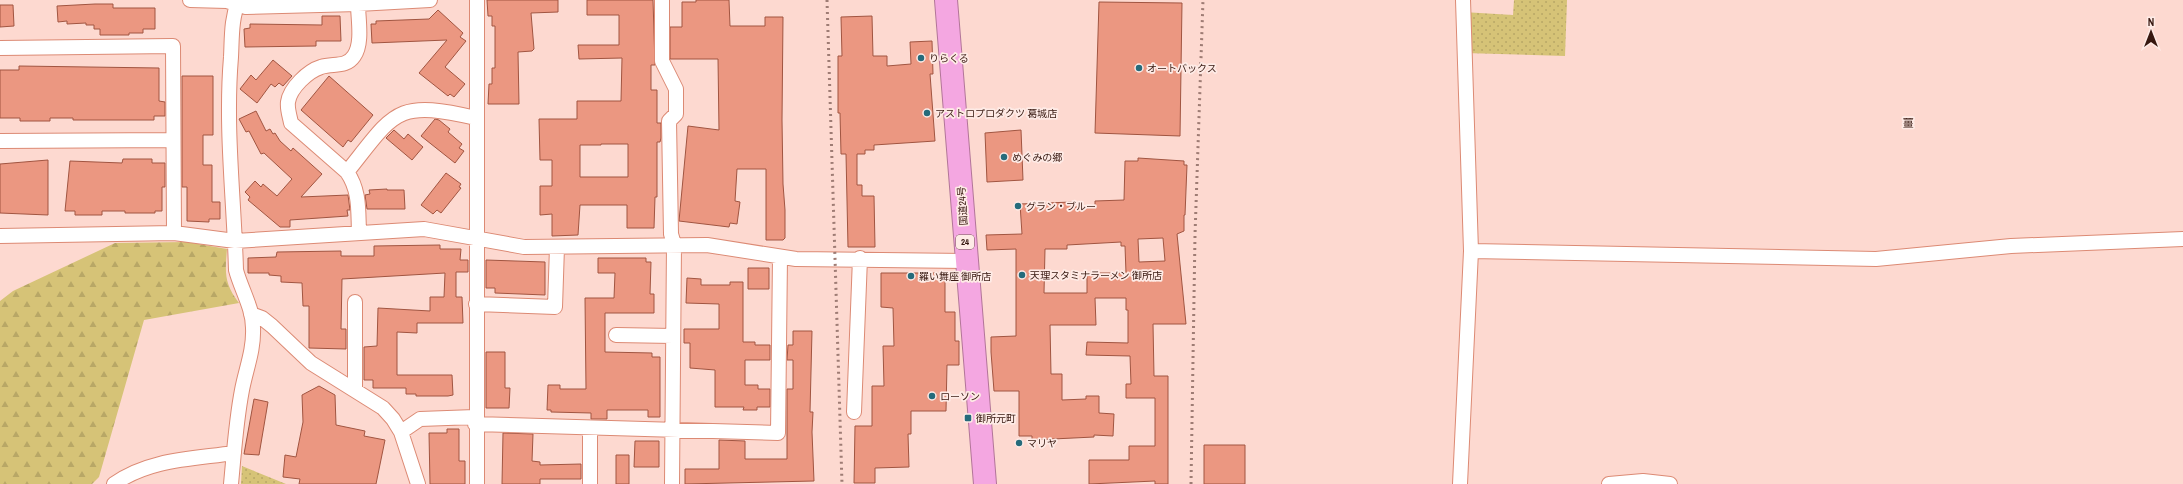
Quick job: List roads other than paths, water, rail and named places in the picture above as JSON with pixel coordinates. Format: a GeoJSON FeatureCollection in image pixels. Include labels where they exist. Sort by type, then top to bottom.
{"type":"FeatureCollection","features":[{"type":"Feature","properties":{"kind":"highway","name":"国道24号"},"geometry":{"type":"LineString","coordinates":[[946,0],[985,484]]}},
{"type":"Feature","properties":{"kind":"street"},"geometry":{"type":"LineString","coordinates":[[190,0],[238,2],[246,7],[358,4],[430,0]]}},
{"type":"Feature","properties":{"kind":"street"},"geometry":{"type":"LineString","coordinates":[[477,0],[475,421],[477,484]]}},
{"type":"Feature","properties":{"kind":"street"},"geometry":{"type":"LineString","coordinates":[[662,0],[662,61],[676,89],[676,114],[669,121],[671,234],[674,244],[672,484]]}},
{"type":"Feature","properties":{"kind":"street"},"geometry":{"type":"LineString","coordinates":[[1460,484],[1470,252],[1463,0]]}},
{"type":"Feature","properties":{"kind":"street"},"geometry":{"type":"LineString","coordinates":[[231,484],[239,408],[252,345],[253,327],[252,314],[240,286],[236,270],[228,146],[228,98],[234,16],[238,2]]}},
{"type":"Feature","properties":{"kind":"street"},"geometry":{"type":"LineString","coordinates":[[358,4],[358,43],[354,56],[343,65],[322,66],[314,69],[291,93],[288,102],[291,123],[347,172],[356,188],[359,232]]}},
{"type":"Feature","properties":{"kind":"street"},"geometry":{"type":"LineString","coordinates":[[0,48],[173,46],[174,233]]}},
{"type":"Feature","properties":{"kind":"street"},"geometry":{"type":"LineString","coordinates":[[347,172],[385,124],[400,114],[422,108],[435,109],[476,118]]}},
{"type":"Feature","properties":{"kind":"street"},"geometry":{"type":"LineString","coordinates":[[0,141],[173,140]]}},
{"type":"Feature","properties":{"kind":"street"},"geometry":{"type":"LineString","coordinates":[[0,236],[174,233],[235,242],[359,232],[424,229],[476,237],[508,245],[557,247],[674,244],[728,248],[780,257],[966,261]]}},
{"type":"Feature","properties":{"kind":"street"},"geometry":{"type":"LineString","coordinates":[[1470,252],[1876,259],[2011,246],[2183,239]]}},
{"type":"Feature","properties":{"kind":"street"},"geometry":{"type":"LineString","coordinates":[[476,304],[555,307],[557,247]]}},
{"type":"Feature","properties":{"kind":"street"},"geometry":{"type":"LineString","coordinates":[[401,432],[420,418],[590,428],[778,433],[780,257]]}},
{"type":"Feature","properties":{"kind":"street"},"geometry":{"type":"LineString","coordinates":[[854,412],[860,258]]}},
{"type":"Feature","properties":{"kind":"street"},"geometry":{"type":"LineString","coordinates":[[355,302],[355,390]]}},
{"type":"Feature","properties":{"kind":"street"},"geometry":{"type":"LineString","coordinates":[[252,314],[262,318],[272,326],[311,363],[383,408],[393,419],[401,432],[418,484]]}},
{"type":"Feature","properties":{"kind":"street"},"geometry":{"type":"LineString","coordinates":[[616,335],[673,336]]}},
{"type":"Feature","properties":{"kind":"street"},"geometry":{"type":"LineString","coordinates":[[590,428],[590,484]]}},
{"type":"Feature","properties":{"kind":"street"},"geometry":{"type":"LineString","coordinates":[[114,484],[142,469],[165,462],[234,453]]}},
{"type":"Feature","properties":{"kind":"street"},"geometry":{"type":"LineString","coordinates":[[1609,484],[1643,481],[1670,484]]}},
{"type":"Feature","properties":{"kind":"railway"},"geometry":{"type":"LineString","coordinates":[[827,0],[842,484]]}},
{"type":"Feature","properties":{"kind":"railway"},"geometry":{"type":"LineString","coordinates":[[1191,484],[1195,235],[1203,0]]}},
{"type":"Feature","properties":{"kind":"place","name":"りらくる"},"geometry":{"type":"Point","coordinates":[921,58]}},
{"type":"Feature","properties":{"kind":"place","name":"オートバックス"},"geometry":{"type":"Point","coordinates":[1139,68]}},
{"type":"Feature","properties":{"kind":"place","name":"アストロプロダクツ 葛城店"},"geometry":{"type":"Point","coordinates":[927,113]}},
{"type":"Feature","properties":{"kind":"place","name":"めぐみの郷"},"geometry":{"type":"Point","coordinates":[1004,157]}},
{"type":"Feature","properties":{"kind":"place","name":"グラン・ブルー"},"geometry":{"type":"Point","coordinates":[1018,206]}},
{"type":"Feature","properties":{"kind":"place","name":"天理スタミナラーメン 御所店"},"geometry":{"type":"Point","coordinates":[1022,275]}},
{"type":"Feature","properties":{"kind":"place","name":"羅い舞座 御所店"},"geometry":{"type":"Point","coordinates":[911,276]}},
{"type":"Feature","properties":{"kind":"place","name":"ローソン"},"geometry":{"type":"Point","coordinates":[932,396]}},
{"type":"Feature","properties":{"kind":"place","name":"御所元町"},"geometry":{"type":"Point","coordinates":[968,418]}},
{"type":"Feature","properties":{"kind":"place","name":"マリヤ"},"geometry":{"type":"Point","coordinates":[1019,443]}},
{"type":"Feature","properties":{"kind":"district","name":"薑"},"geometry":{"type":"Point","coordinates":[1908,123]}}]}
